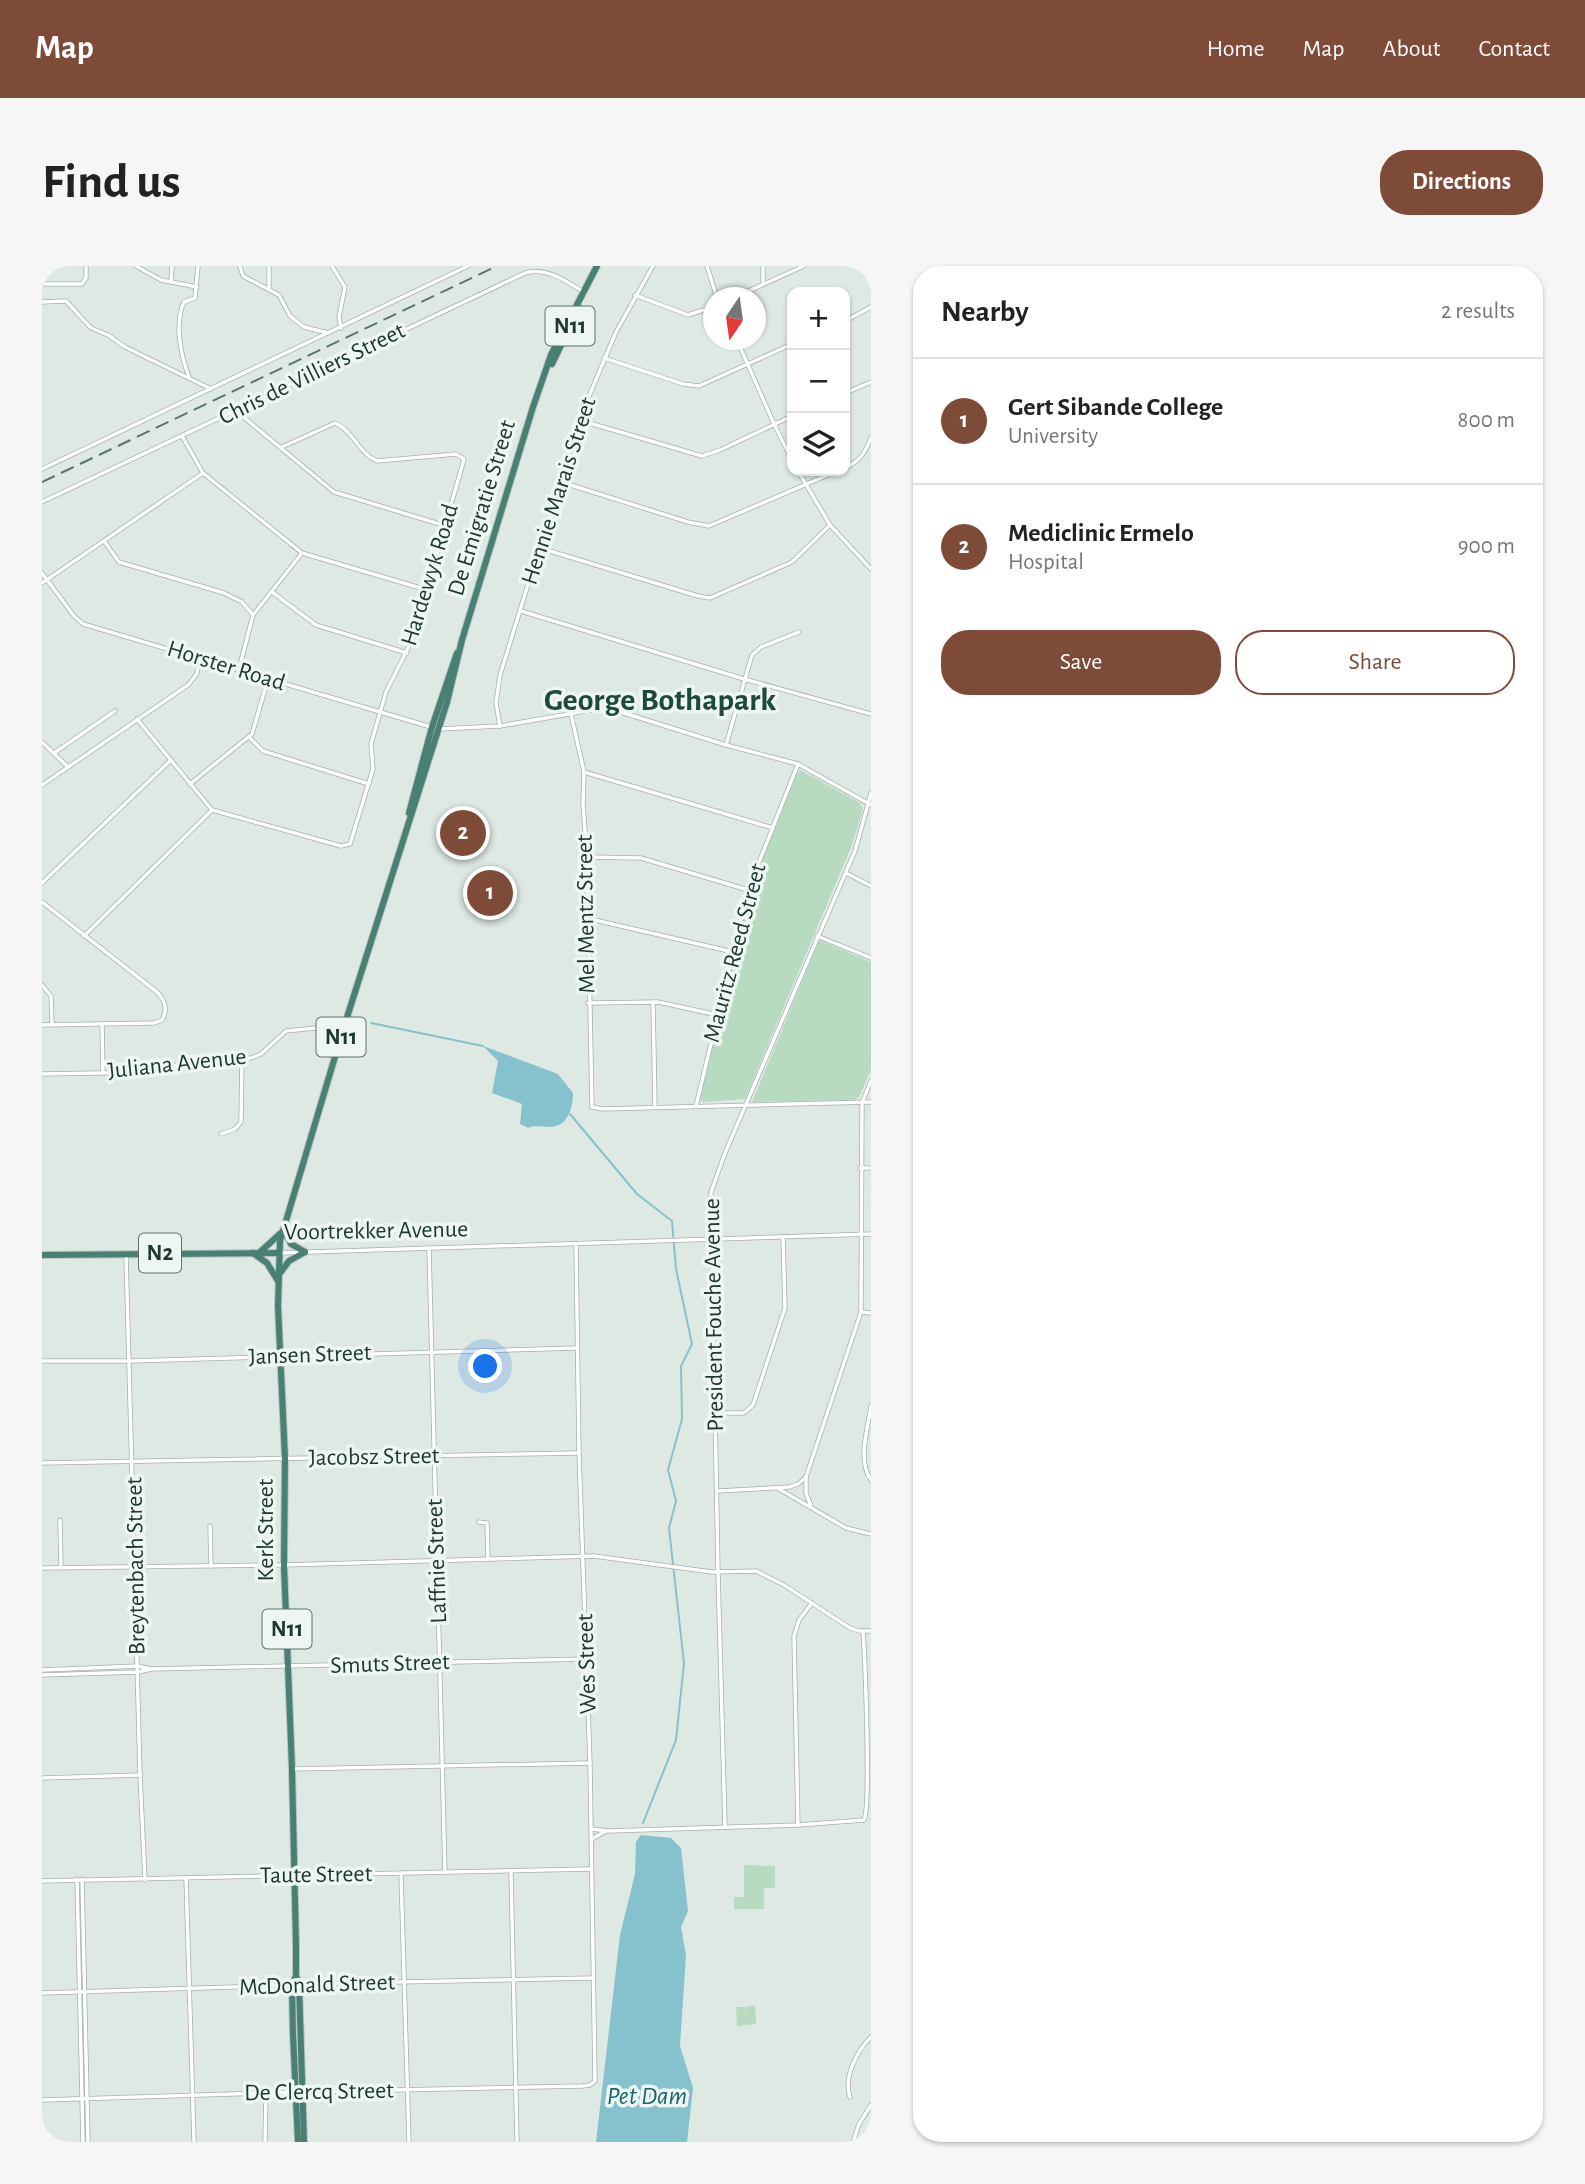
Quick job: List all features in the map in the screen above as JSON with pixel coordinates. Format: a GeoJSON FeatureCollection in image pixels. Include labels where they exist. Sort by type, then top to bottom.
{"type":"FeatureCollection","features":[{"type":"Feature","properties":{"kind":"highway","name":"De Emigratie Street"},"geometry":{"type":"LineString","coordinates":[[279,1252],[283,1229],[408,822],[410,808],[540,388],[584,292],[599,266]]}},
{"type":"Feature","properties":{"kind":"highway"},"geometry":{"type":"LineString","coordinates":[[278,1280],[270,1266],[255,1252],[283,1229],[291,1244],[305,1252]]}},
{"type":"Feature","properties":{"kind":"highway","name":"Voortrekker Avenue"},"geometry":{"type":"LineString","coordinates":[[42,1255],[279,1252]]}},
{"type":"Feature","properties":{"kind":"highway","name":"Kerk Street"},"geometry":{"type":"LineString","coordinates":[[279,1252],[285,1459],[284,1565],[292,1769],[296,1985],[304,2142]]}},
{"type":"Feature","properties":{"kind":"highway"},"geometry":{"type":"LineString","coordinates":[[278,1280],[289,1261],[305,1252]]}},
{"type":"Feature","properties":{"kind":"highway","name":"Kerk Street"},"geometry":{"type":"LineString","coordinates":[[298,2142],[300,2092]]}},
{"type":"Feature","properties":{"kind":"street"},"geometry":{"type":"LineString","coordinates":[[42,284],[82,284],[86,278],[86,266]]}},
{"type":"Feature","properties":{"kind":"street"},"geometry":{"type":"LineString","coordinates":[[137,266],[161,280],[197,287]]}},
{"type":"Feature","properties":{"kind":"street"},"geometry":{"type":"LineString","coordinates":[[171,282],[172,266]]}},
{"type":"Feature","properties":{"kind":"street"},"geometry":{"type":"LineString","coordinates":[[189,377],[181,350],[180,321],[183,304],[195,299],[198,266]]}},
{"type":"Feature","properties":{"kind":"street"},"geometry":{"type":"LineString","coordinates":[[240,266],[243,276],[269,288],[284,300],[290,316],[304,327],[330,333]]}},
{"type":"Feature","properties":{"kind":"street"},"geometry":{"type":"LineString","coordinates":[[269,266],[269,288]]}},
{"type":"Feature","properties":{"kind":"street"},"geometry":{"type":"LineString","coordinates":[[332,266],[345,287],[339,317],[341,327]]}},
{"type":"Feature","properties":{"kind":"street"},"geometry":{"type":"LineString","coordinates":[[42,469],[468,266]]}},
{"type":"Feature","properties":{"kind":"street","name":"Hennie Marais Street"},"geometry":{"type":"LineString","coordinates":[[500,726],[496,692],[579,420],[604,358],[653,266]]}},
{"type":"Feature","properties":{"kind":"street"},"geometry":{"type":"LineString","coordinates":[[706,266],[713,287]]}},
{"type":"Feature","properties":{"kind":"street"},"geometry":{"type":"LineString","coordinates":[[763,266],[763,284]]}},
{"type":"Feature","properties":{"kind":"street"},"geometry":{"type":"LineString","coordinates":[[757,287],[804,266]]}},
{"type":"Feature","properties":{"kind":"street","name":"Chris de Villiers Street"},"geometry":{"type":"LineString","coordinates":[[42,502],[525,273],[547,272],[584,292]]}},
{"type":"Feature","properties":{"kind":"street"},"geometry":{"type":"LineString","coordinates":[[635,296],[688,315],[703,310]]}},
{"type":"Feature","properties":{"kind":"street"},"geometry":{"type":"LineString","coordinates":[[42,302],[66,301],[93,329],[211,389]]}},
{"type":"Feature","properties":{"kind":"street"},"geometry":{"type":"LineString","coordinates":[[850,318],[871,307]]}},
{"type":"Feature","properties":{"kind":"street"},"geometry":{"type":"LineString","coordinates":[[604,358],[694,386],[713,381],[787,346]]}},
{"type":"Feature","properties":{"kind":"street"},"geometry":{"type":"LineString","coordinates":[[742,350],[787,450]]}},
{"type":"Feature","properties":{"kind":"street"},"geometry":{"type":"LineString","coordinates":[[850,391],[871,382]]}},
{"type":"Feature","properties":{"kind":"street"},"geometry":{"type":"LineString","coordinates":[[235,410],[338,494],[446,526]]}},
{"type":"Feature","properties":{"kind":"street"},"geometry":{"type":"LineString","coordinates":[[579,420],[702,456],[787,418]]}},
{"type":"Feature","properties":{"kind":"street","name":"Hardewyk Road"},"geometry":{"type":"LineString","coordinates":[[212,810],[345,847],[351,842],[373,767],[370,744],[388,685],[407,653],[428,590],[464,458],[456,454],[377,461],[370,457],[343,427],[335,423],[282,447]]}},
{"type":"Feature","properties":{"kind":"street"},"geometry":{"type":"LineString","coordinates":[[182,436],[203,473],[302,553],[428,590]]}},
{"type":"Feature","properties":{"kind":"street"},"geometry":{"type":"LineString","coordinates":[[850,465],[865,453],[871,438]]}},
{"type":"Feature","properties":{"kind":"street"},"geometry":{"type":"LineString","coordinates":[[44,581],[203,473]]}},
{"type":"Feature","properties":{"kind":"street"},"geometry":{"type":"LineString","coordinates":[[801,476],[830,526],[871,569]]}},
{"type":"Feature","properties":{"kind":"street"},"geometry":{"type":"LineString","coordinates":[[561,482],[705,526],[719,523],[825,476]]}},
{"type":"Feature","properties":{"kind":"street"},"geometry":{"type":"LineString","coordinates":[[540,548],[710,598],[792,562],[830,526]]}},
{"type":"Feature","properties":{"kind":"street"},"geometry":{"type":"LineString","coordinates":[[103,541],[119,562],[224,593],[242,602],[253,615]]}},
{"type":"Feature","properties":{"kind":"street"},"geometry":{"type":"LineString","coordinates":[[239,669],[253,615],[302,553]]}},
{"type":"Feature","properties":{"kind":"street","name":"Horster Road"},"geometry":{"type":"LineString","coordinates":[[42,573],[44,581],[83,624],[380,713],[435,728],[500,726],[603,708],[611,709],[798,764],[869,804]]}},
{"type":"Feature","properties":{"kind":"street"},"geometry":{"type":"LineString","coordinates":[[272,592],[312,623],[323,628],[407,653]]}},
{"type":"Feature","properties":{"kind":"street"},"geometry":{"type":"LineString","coordinates":[[521,611],[744,679],[871,714]]}},
{"type":"Feature","properties":{"kind":"street"},"geometry":{"type":"LineString","coordinates":[[726,745],[752,655],[756,650],[799,632]]}},
{"type":"Feature","properties":{"kind":"street"},"geometry":{"type":"LineString","coordinates":[[42,785],[193,680],[201,659]]}},
{"type":"Feature","properties":{"kind":"street"},"geometry":{"type":"LineString","coordinates":[[190,783],[249,737],[254,730],[268,679]]}},
{"type":"Feature","properties":{"kind":"street"},"geometry":{"type":"LineString","coordinates":[[54,753],[115,711]]}},
{"type":"Feature","properties":{"kind":"street","name":"Mel Mentz Street"},"geometry":{"type":"LineString","coordinates":[[571,714],[584,772],[590,1105],[599,1109],[655,1106]]}},
{"type":"Feature","properties":{"kind":"street"},"geometry":{"type":"LineString","coordinates":[[84,936],[212,810],[137,719]]}},
{"type":"Feature","properties":{"kind":"street"},"geometry":{"type":"LineString","coordinates":[[249,737],[262,751],[369,784]]}},
{"type":"Feature","properties":{"kind":"street"},"geometry":{"type":"LineString","coordinates":[[42,742],[68,767]]}},
{"type":"Feature","properties":{"kind":"street"},"geometry":{"type":"LineString","coordinates":[[42,883],[171,760]]}},
{"type":"Feature","properties":{"kind":"street","name":"Mauritz Reed Street"},"geometry":{"type":"LineString","coordinates":[[695,1105],[748,890],[798,764]]}},
{"type":"Feature","properties":{"kind":"street"},"geometry":{"type":"LineString","coordinates":[[584,772],[772,828]]}},
{"type":"Feature","properties":{"kind":"street","name":"President Fouche Avenue"},"geometry":{"type":"LineString","coordinates":[[725,1827],[712,1188],[846,873],[871,793]]}},
{"type":"Feature","properties":{"kind":"street"},"geometry":{"type":"LineString","coordinates":[[587,857],[641,858],[748,890]]}},
{"type":"Feature","properties":{"kind":"street"},"geometry":{"type":"LineString","coordinates":[[846,873],[871,886]]}},
{"type":"Feature","properties":{"kind":"street"},"geometry":{"type":"LineString","coordinates":[[42,902],[159,994],[165,1004],[165,1015],[157,1023],[42,1025]]}},
{"type":"Feature","properties":{"kind":"street"},"geometry":{"type":"LineString","coordinates":[[586,918],[733,951]]}},
{"type":"Feature","properties":{"kind":"street"},"geometry":{"type":"LineString","coordinates":[[817,936],[871,958]]}},
{"type":"Feature","properties":{"kind":"street"},"geometry":{"type":"LineString","coordinates":[[42,985],[51,996],[52,1025]]}},
{"type":"Feature","properties":{"kind":"street"},"geometry":{"type":"LineString","coordinates":[[589,1003],[653,1002],[718,1015]]}},
{"type":"Feature","properties":{"kind":"street"},"geometry":{"type":"LineString","coordinates":[[653,1002],[655,1106],[871,1102]]}},
{"type":"Feature","properties":{"kind":"street"},"geometry":{"type":"LineString","coordinates":[[102,1024],[103,1073]]}},
{"type":"Feature","properties":{"kind":"street","name":"Juliana Avenue"},"geometry":{"type":"LineString","coordinates":[[42,1074],[157,1072],[192,1060],[242,1059],[261,1054],[280,1034],[289,1030],[343,1030]]}},
{"type":"Feature","properties":{"kind":"street"},"geometry":{"type":"LineString","coordinates":[[221,1134],[237,1128],[242,1120],[242,1059]]}},
{"type":"Feature","properties":{"kind":"street"},"geometry":{"type":"LineString","coordinates":[[812,1508],[806,1493],[806,1477],[861,1312],[862,1103],[871,1081]]}},
{"type":"Feature","properties":{"kind":"street"},"geometry":{"type":"LineString","coordinates":[[860,1168],[871,1168]]}},
{"type":"Feature","properties":{"kind":"street","name":"Voortrekker Avenue"},"geometry":{"type":"LineString","coordinates":[[279,1252],[871,1234]]}},
{"type":"Feature","properties":{"kind":"street"},"geometry":{"type":"LineString","coordinates":[[715,1413],[744,1413],[753,1405],[785,1308],[783,1237]]}},
{"type":"Feature","properties":{"kind":"street","name":"Wes Street"},"geometry":{"type":"LineString","coordinates":[[576,1245],[579,1453],[590,1763],[594,2082]]}},
{"type":"Feature","properties":{"kind":"street","name":"Laffnie Street"},"geometry":{"type":"LineString","coordinates":[[429,1248],[445,1873]]}},
{"type":"Feature","properties":{"kind":"street","name":"Breytenbach Street"},"geometry":{"type":"LineString","coordinates":[[126,1253],[145,1880]]}},
{"type":"Feature","properties":{"kind":"street"},"geometry":{"type":"LineString","coordinates":[[861,1312],[871,1313]]}},
{"type":"Feature","properties":{"kind":"street","name":"Jansen Street"},"geometry":{"type":"LineString","coordinates":[[42,1361],[131,1361],[577,1348]]}},
{"type":"Feature","properties":{"kind":"street"},"geometry":{"type":"LineString","coordinates":[[871,1406],[864,1459],[866,1473],[871,1480]]}},
{"type":"Feature","properties":{"kind":"street","name":"Jacobsz Street"},"geometry":{"type":"LineString","coordinates":[[42,1463],[579,1453]]}},
{"type":"Feature","properties":{"kind":"street"},"geometry":{"type":"LineString","coordinates":[[717,1491],[779,1489],[794,1486],[806,1477]]}},
{"type":"Feature","properties":{"kind":"street"},"geometry":{"type":"LineString","coordinates":[[779,1489],[846,1528],[871,1534]]}},
{"type":"Feature","properties":{"kind":"street"},"geometry":{"type":"LineString","coordinates":[[60,1520],[61,1568]]}},
{"type":"Feature","properties":{"kind":"street"},"geometry":{"type":"LineString","coordinates":[[479,1522],[487,1523],[488,1559]]}},
{"type":"Feature","properties":{"kind":"street"},"geometry":{"type":"LineString","coordinates":[[210,1526],[211,1566]]}},
{"type":"Feature","properties":{"kind":"street"},"geometry":{"type":"LineString","coordinates":[[42,1568],[284,1565],[594,1556],[718,1573],[756,1571],[769,1576],[850,1628],[871,1631]]}},
{"type":"Feature","properties":{"kind":"street"},"geometry":{"type":"LineString","coordinates":[[798,1825],[794,1636],[799,1620],[812,1604]]}},
{"type":"Feature","properties":{"kind":"street"},"geometry":{"type":"LineString","coordinates":[[591,1829],[798,1825],[864,1820],[870,1808],[863,1631]]}},
{"type":"Feature","properties":{"kind":"street","name":"Smuts Street"},"geometry":{"type":"LineString","coordinates":[[42,1672],[138,1672],[152,1669],[586,1658]]}},
{"type":"Feature","properties":{"kind":"street","name":"Smuts Street"},"geometry":{"type":"LineString","coordinates":[[42,1672],[138,1666],[152,1669]]}},
{"type":"Feature","properties":{"kind":"street"},"geometry":{"type":"LineString","coordinates":[[292,1769],[590,1763]]}},
{"type":"Feature","properties":{"kind":"street"},"geometry":{"type":"LineString","coordinates":[[42,1778],[140,1775]]}},
{"type":"Feature","properties":{"kind":"street"},"geometry":{"type":"LineString","coordinates":[[590,1841],[608,1830]]}},
{"type":"Feature","properties":{"kind":"street","name":"Taute Street"},"geometry":{"type":"LineString","coordinates":[[42,1881],[591,1869]]}},
{"type":"Feature","properties":{"kind":"street"},"geometry":{"type":"LineString","coordinates":[[510,1872],[517,2142]]}},
{"type":"Feature","properties":{"kind":"street"},"geometry":{"type":"LineString","coordinates":[[401,1874],[409,2142]]}},
{"type":"Feature","properties":{"kind":"street"},"geometry":{"type":"LineString","coordinates":[[186,1878],[194,2142]]}},
{"type":"Feature","properties":{"kind":"street"},"geometry":{"type":"LineString","coordinates":[[80,1879],[85,2142]]}},
{"type":"Feature","properties":{"kind":"street","name":"McDonald Street"},"geometry":{"type":"LineString","coordinates":[[42,1993],[592,1978]]}},
{"type":"Feature","properties":{"kind":"street"},"geometry":{"type":"LineString","coordinates":[[850,2097],[848,2088],[855,2060],[859,2050],[871,2037]]}},
{"type":"Feature","properties":{"kind":"street","name":"De Clercq Street"},"geometry":{"type":"LineString","coordinates":[[42,2100],[583,2086],[594,2082]]}},
{"type":"Feature","properties":{"kind":"street"},"geometry":{"type":"LineString","coordinates":[[265,2142],[266,2094]]}},
{"type":"Feature","properties":{"kind":"street"},"geometry":{"type":"LineString","coordinates":[[853,2142],[859,2124],[871,2105]]}},
{"type":"Feature","properties":{"kind":"green space"},"geometry":{"type":"Polygon","coordinates":[[[800,770],[860,803],[863,809],[852,845],[745,1099],[703,1102],[699,1099],[749,892],[795,775],[800,770]]]}},
{"type":"Feature","properties":{"kind":"green space"},"geometry":{"type":"Polygon","coordinates":[[[819,940],[871,962],[871,1070],[859,1097],[854,1100],[752,1102],[819,940]]]}},
{"type":"Feature","properties":{"kind":"green space"},"geometry":{"type":"Polygon","coordinates":[[[744,1865],[775,1866],[775,1888],[764,1888],[764,1909],[734,1909],[734,1897],[744,1897],[744,1865]]]}},
{"type":"Feature","properties":{"kind":"green space"},"geometry":{"type":"Polygon","coordinates":[[[746,2006],[755,2006],[756,2024],[737,2026],[736,2007],[745,2007],[746,2016],[746,2006]]]}},
{"type":"Feature","properties":{"kind":"water"},"geometry":{"type":"Polygon","coordinates":[[[483,1046],[558,1074],[573,1093],[572,1104],[565,1120],[550,1127],[528,1128],[520,1124],[522,1104],[492,1093],[498,1061],[483,1046]]]}},
{"type":"Feature","properties":{"kind":"water","name":"Pet Dam"},"geometry":{"type":"Polygon","coordinates":[[[641,1835],[671,1838],[681,1848],[688,1911],[681,1927],[686,1955],[680,2046],[693,2088],[687,2142],[596,2142],[620,1935],[635,1874],[636,1842],[641,1835]]]}},
{"type":"Feature","properties":{"kind":"waterway"},"geometry":{"type":"LineString","coordinates":[[371,1023],[483,1046]]}},
{"type":"Feature","properties":{"kind":"waterway"},"geometry":{"type":"LineString","coordinates":[[570,1114],[637,1194],[672,1221],[676,1269],[692,1344],[681,1366],[682,1419],[668,1470],[676,1501],[669,1528],[684,1663],[676,1740],[643,1823]]}},
{"type":"Feature","properties":{"kind":"railway"},"geometry":{"type":"LineString","coordinates":[[42,482],[497,266]]}},
{"type":"Feature","properties":{"kind":"place","name":"Mediclinic Ermelo"},"geometry":{"type":"Point","coordinates":[463,833]}},
{"type":"Feature","properties":{"kind":"place","name":"Gert Sibande College"},"geometry":{"type":"Point","coordinates":[490,893]}},
{"type":"Feature","properties":{"kind":"district","name":"George Bothapark"},"geometry":{"type":"Point","coordinates":[660,700]}}]}
